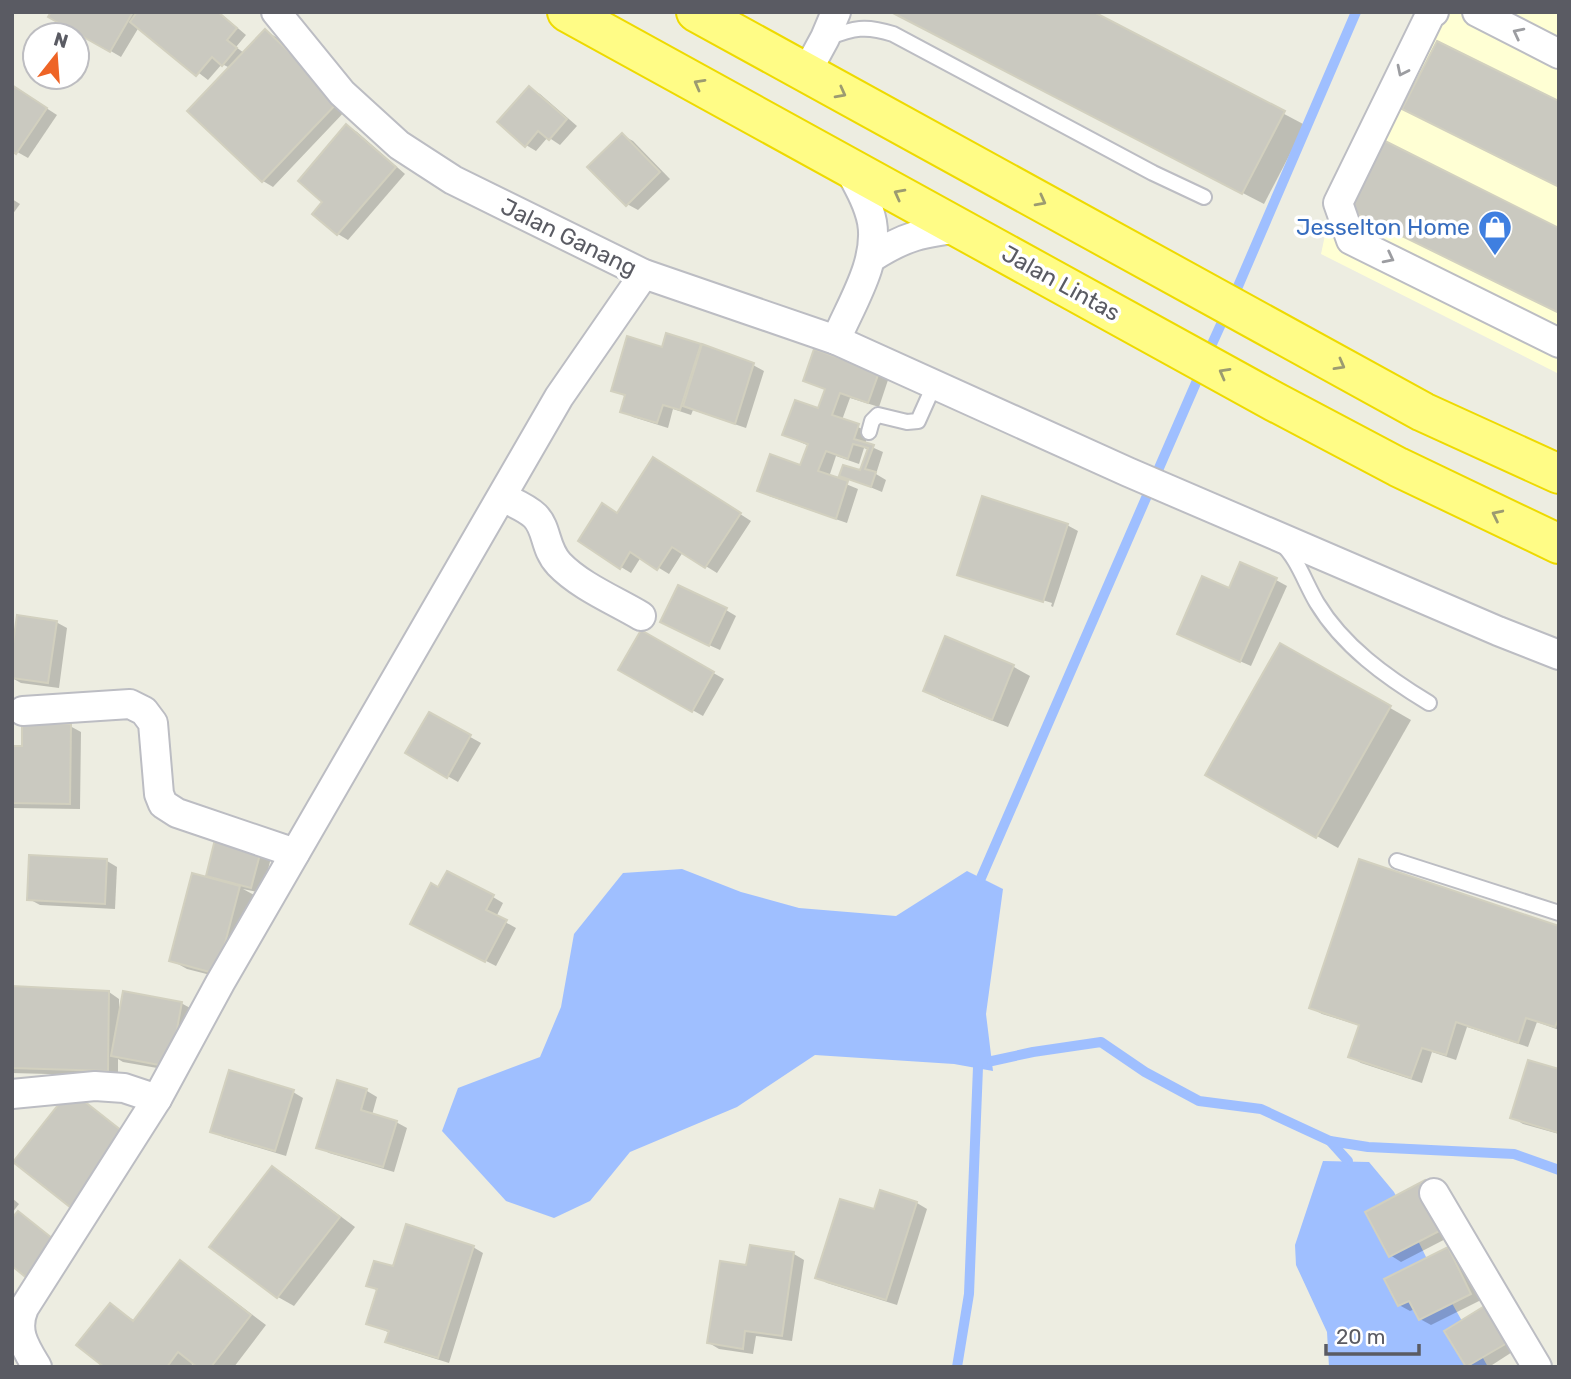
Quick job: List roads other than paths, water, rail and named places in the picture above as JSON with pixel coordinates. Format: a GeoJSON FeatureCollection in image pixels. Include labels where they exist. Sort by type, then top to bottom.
{"type":"FeatureCollection","features":[{"type":"Feature","properties":{"kind":"highway","name":"Jalan Lintas"},"geometry":{"type":"LineString","coordinates":[[567,12],[1275,402],[1398,467],[1559,544]]}},
{"type":"Feature","properties":{"kind":"highway"},"geometry":{"type":"LineString","coordinates":[[696,12],[1423,412],[1559,474]]}},
{"type":"Feature","properties":{"kind":"street","name":"Jalan Ganang"},"geometry":{"type":"LineString","coordinates":[[276,12],[342,93],[399,145],[453,180],[644,274],[836,340],[1128,472],[1497,631],[1559,655]]}},
{"type":"Feature","properties":{"kind":"street"},"geometry":{"type":"LineString","coordinates":[[806,73],[836,12]]}},
{"type":"Feature","properties":{"kind":"street"},"geometry":{"type":"LineString","coordinates":[[1434,12],[1431,13],[1338,203],[1351,240],[1559,343]]}},
{"type":"Feature","properties":{"kind":"street"},"geometry":{"type":"LineString","coordinates":[[1477,12],[1559,54]]}},
{"type":"Feature","properties":{"kind":"street"},"geometry":{"type":"LineString","coordinates":[[836,340],[871,258],[872,223],[861,191],[848,167]]}},
{"type":"Feature","properties":{"kind":"street"},"geometry":{"type":"LineString","coordinates":[[871,258],[888,247],[921,233],[963,228]]}},
{"type":"Feature","properties":{"kind":"street"},"geometry":{"type":"LineString","coordinates":[[37,1367],[20,1335],[21,1316],[158,1099],[220,984],[559,397],[644,274]]}},
{"type":"Feature","properties":{"kind":"street"},"geometry":{"type":"LineString","coordinates":[[502,496],[535,515],[544,530],[547,547],[557,562],[571,575],[641,616]]}},
{"type":"Feature","properties":{"kind":"street"},"geometry":{"type":"LineString","coordinates":[[23,711],[130,704],[144,711],[153,723],[159,794],[163,804],[177,813],[295,853]]}},
{"type":"Feature","properties":{"kind":"street"},"geometry":{"type":"LineString","coordinates":[[12,1094],[95,1086],[124,1088],[158,1099]]}},
{"type":"Feature","properties":{"kind":"street"},"geometry":{"type":"LineString","coordinates":[[1434,1193],[1537,1367]]}},
{"type":"Feature","properties":{"kind":"lane"},"geometry":{"type":"LineString","coordinates":[[825,38],[855,28],[872,28],[893,34],[1153,173],[1204,197]]}},
{"type":"Feature","properties":{"kind":"lane"},"geometry":{"type":"LineString","coordinates":[[869,432],[872,421],[878,415],[907,422],[918,421],[935,383]]}},
{"type":"Feature","properties":{"kind":"lane"},"geometry":{"type":"LineString","coordinates":[[1269,533],[1288,550],[1317,603],[1337,630],[1364,657],[1429,703]]}},
{"type":"Feature","properties":{"kind":"lane"},"geometry":{"type":"LineString","coordinates":[[1397,861],[1559,913]]}},
{"type":"Feature","properties":{"kind":"water"},"geometry":{"type":"Polygon","coordinates":[[[682,869],[741,892],[799,908],[896,916],[967,871],[1003,889],[986,1014],[993,1071],[954,1064],[815,1055],[737,1107],[630,1152],[590,1201],[554,1218],[506,1201],[442,1131],[458,1088],[540,1057],[561,1007],[574,934],[623,873],[682,869]]]}},
{"type":"Feature","properties":{"kind":"water"},"geometry":{"type":"Polygon","coordinates":[[[1323,1161],[1369,1162],[1394,1192],[1427,1259],[1488,1367],[1329,1367],[1327,1332],[1296,1265],[1295,1245],[1323,1161]]]}},
{"type":"Feature","properties":{"kind":"waterway"},"geometry":{"type":"LineString","coordinates":[[1233,298],[1356,12]]}},
{"type":"Feature","properties":{"kind":"waterway"},"geometry":{"type":"LineString","coordinates":[[1207,355],[1227,311]]}},
{"type":"Feature","properties":{"kind":"waterway"},"geometry":{"type":"LineString","coordinates":[[981,878],[1202,369]]}},
{"type":"Feature","properties":{"kind":"waterway"},"geometry":{"type":"LineString","coordinates":[[992,1061],[1101,1042],[1145,1072],[1199,1101],[1261,1109],[1330,1141],[1348,1161]]}},
{"type":"Feature","properties":{"kind":"waterway"},"geometry":{"type":"LineString","coordinates":[[957,1367],[969,1294],[978,1067]]}},
{"type":"Feature","properties":{"kind":"waterway"},"geometry":{"type":"LineString","coordinates":[[1330,1141],[1368,1147],[1514,1154],[1559,1170]]}},
{"type":"Feature","properties":{"kind":"place","name":"Jesselton Home"},"geometry":{"type":"Point","coordinates":[1495,257]}}]}
